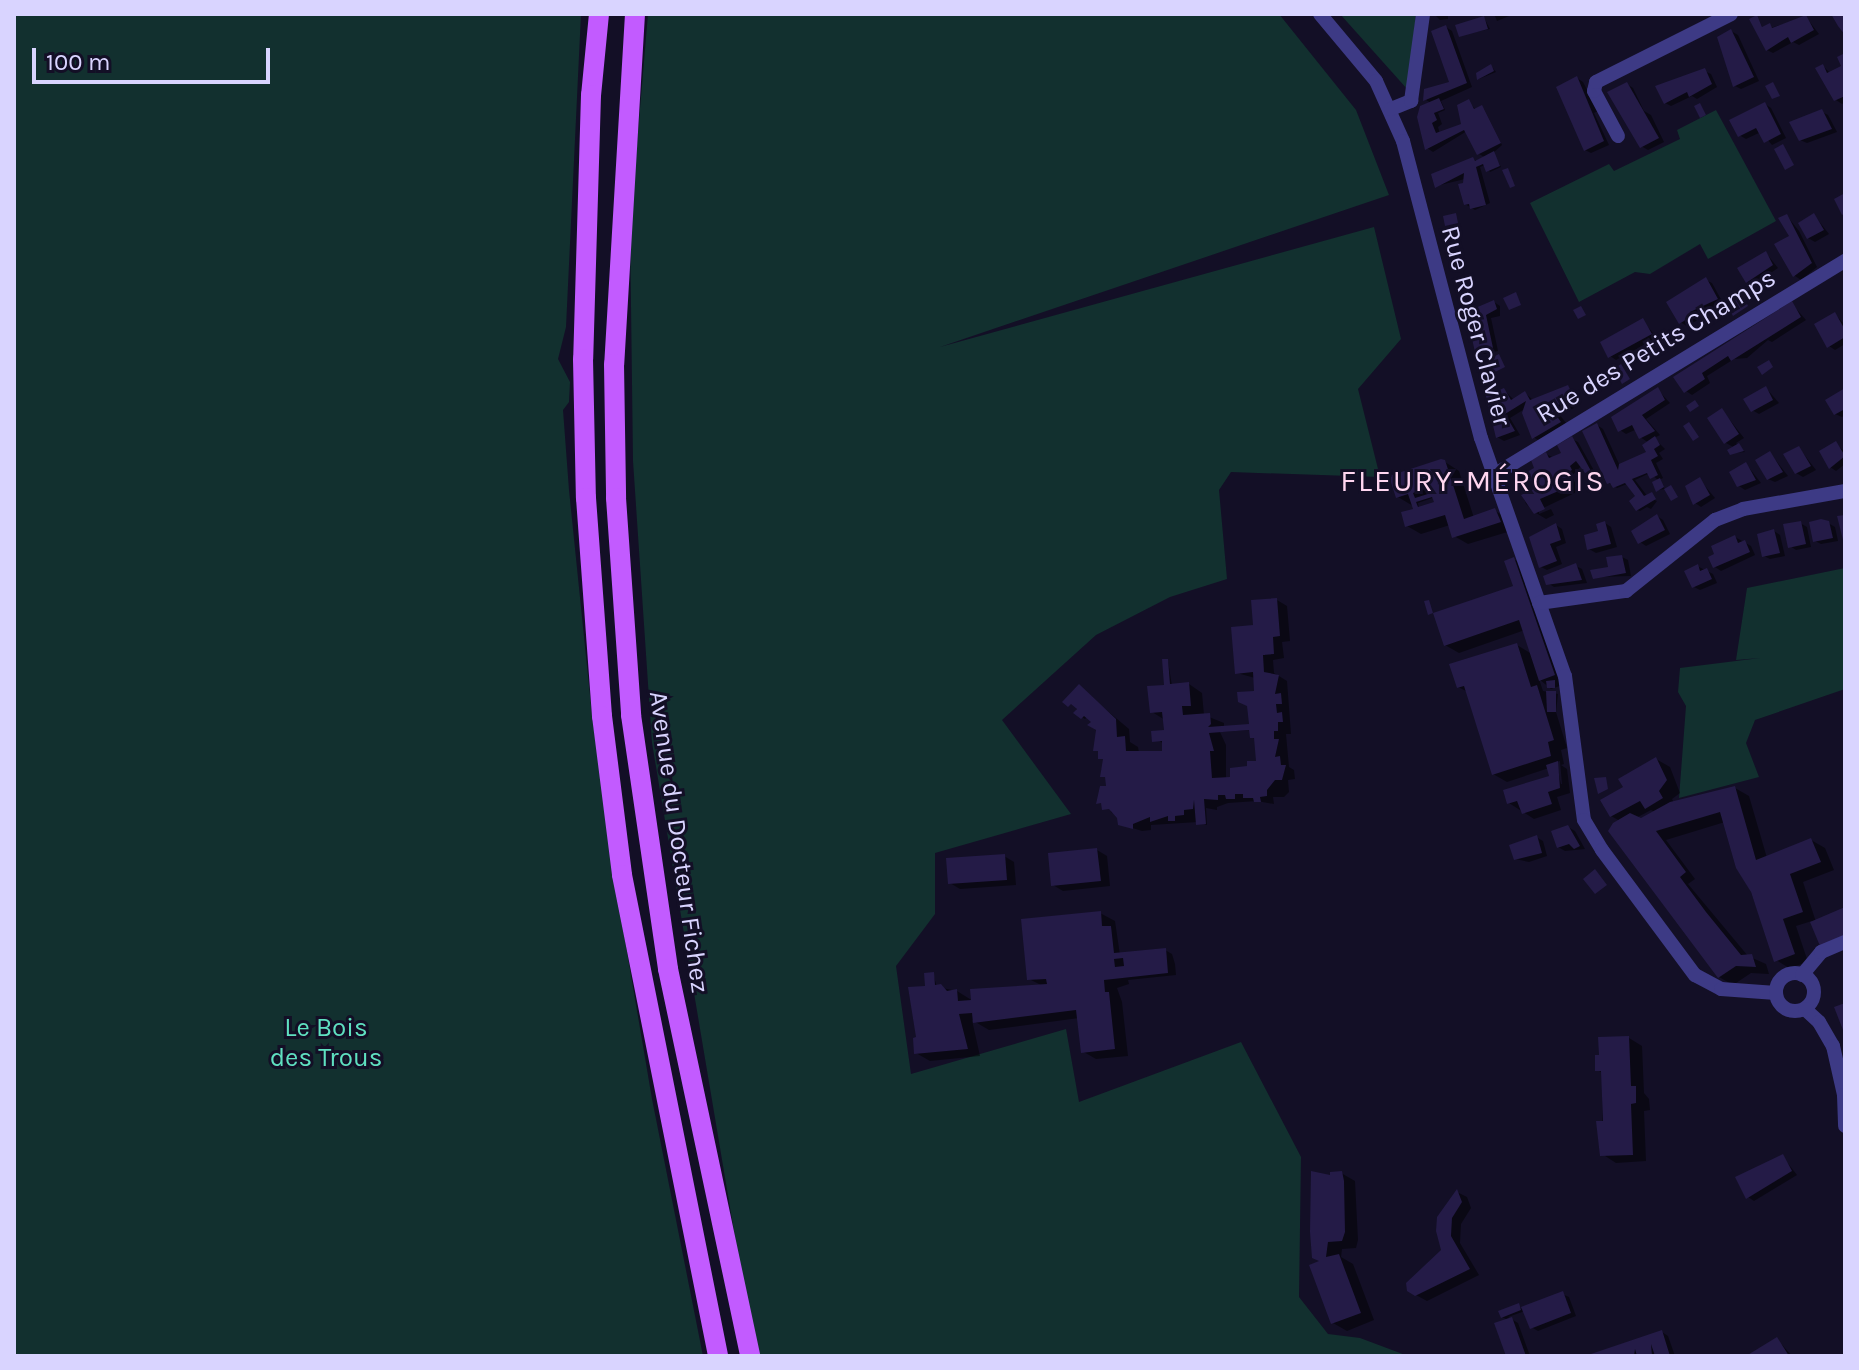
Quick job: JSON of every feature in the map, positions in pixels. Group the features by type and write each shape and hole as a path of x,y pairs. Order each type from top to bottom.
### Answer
{"main road":[{"path":"599,14 591,95 583,359 586,498 602,716 622,875 718,1356"},
{"name":"Avenue du Docteur Fichez","path":"635,14 614,328 616,498 631,715 668,969 750,1356"}],"street":[{"name":"Rue Roger Clavier","path":"1320,14 1376,81 1391,109 1481,438 1565,676 1581,802 1592,835 1702,981 1721,989 1776,993 1781,1007 1791,1011 1805,1009 1819,1022 1833,1046 1844,1095 1845,1126"},
{"path":"1391,109 1411,101 1423,14"},
{"path":"1618,136 1594,91 1596,82 1731,14"},
{"name":"Rue des Petits Champs","path":"1494,475 1845,261"},
{"path":"1539,603 1626,591 1715,520 1743,509 1845,491"},
{"path":"1802,975 1821,952 1845,942"},
{"path":"1776,993 1786,975 1802,975 1813,986 1814,993 1805,1009"}],"green space":[{"name":"Le Bois des Trous","path":"14,14 581,14 566,327 558,359 570,382 569,402 563,410 569,490 592,715 614,875 652,1099 703,1356 14,1356"},
{"path":"648,14 1279,14 1356,110 1389,195 940,347 1374,227 1401,339 1358,389 1380,477 1231,472 1219,490 1227,579 1170,597 1096,635 1002,720 1071,814 935,853 935,914 896,966 911,1074 1066,1029 1079,1102 1241,1042 1301,1157 1299,1297 1328,1334 1360,1338 1408,1356 755,1356 652,743 633,461 630,227"},
{"path":"1340,14 1416,14 1408,90"},
{"path":"1716,110 1776,221 1708,259 1700,244 1650,274 1635,272 1579,302 1530,203 1609,164 1614,171 1680,139 1677,130"},
{"path":"1845,568 1845,689 1755,720 1746,743 1759,777 1679,798 1686,706 1678,692 1680,668 1760,658 1736,660 1747,588"}],"building":[{"path":"1831,14 1845,14 1845,35 1838,26"},
{"path":"1757,15 1762,27 1770,23 1772,28 1806,15 1814,30 1791,43 1788,37 1766,51 1749,19"},
{"path":"1484,16 1488,29 1459,37 1455,25"},
{"path":"1446,25 1467,83 1423,101 1424,89 1449,82 1431,31"},
{"path":"1731,29 1754,77 1733,87 1717,37"},
{"path":"1845,53 1845,96 1834,101 1815,68 1823,64 1827,73 1841,66 1837,57"},
{"path":"1491,64 1494,71 1477,80 1476,73"},
{"path":"1705,68 1712,84 1689,97 1687,92 1664,104 1655,86"},
{"path":"1577,76 1604,141 1584,151 1556,87"},
{"path":"1627,82 1659,138 1640,148 1607,92"},
{"path":"1773,82 1780,96 1772,99 1765,86"},
{"path":"1439,98 1444,109 1434,113 1437,120 1432,123 1436,133 1461,124 1457,105 1469,99 1474,109 1482,105 1501,143 1477,155 1464,130 1425,150 1417,117 1420,106"},
{"path":"1765,102 1781,134 1764,143 1756,128 1738,137 1729,120"},
{"path":"1700,103 1706,115 1700,118 1694,106"},
{"path":"1822,109 1832,129 1799,141 1789,122"},
{"path":"1783,144 1794,165 1785,170 1774,149"},
{"path":"1494,151 1500,166 1486,172 1483,164 1476,167 1486,205 1470,209 1469,204 1464,205 1458,184 1463,183 1464,173 1435,188 1431,174 1473,157 1475,161"},
{"path":"1508,168 1515,186 1510,188 1502,170"},
{"path":"1845,193 1845,213 1842,215 1834,199"},
{"path":"1456,213 1458,223 1445,226 1443,216"},
{"path":"1814,213 1824,230 1807,239 1798,223"},
{"path":"1787,214 1812,263 1793,277 1774,244 1789,236 1778,218"},
{"path":"1766,251 1773,265 1746,283 1737,268"},
{"path":"1706,277 1718,299 1690,312 1692,316 1679,324 1666,302"},
{"path":"1516,292 1521,305 1509,310 1503,298"},
{"path":"1743,296 1748,306 1733,316 1727,305"},
{"path":"1494,300 1497,309 1486,315 1493,348 1475,352 1466,312"},
{"path":"1792,301 1801,317 1731,361 1728,356 1702,373 1705,379 1684,393 1673,377"},
{"path":"1581,306 1586,315 1578,319 1573,310"},
{"path":"1835,312 1845,330 1845,337 1827,348 1814,324"},
{"path":"1643,318 1652,334 1608,358 1600,342"},
{"path":"1499,354 1505,367 1493,373 1487,360"},
{"path":"1769,360 1773,367 1762,375 1757,367"},
{"path":"1621,364 1630,379 1622,384 1614,369"},
{"path":"1568,385 1574,398 1551,408 1561,422 1532,439 1522,413 1526,401 1505,414 1515,431 1496,438 1486,396 1504,388 1511,400 1525,391 1530,400"},
{"path":"1766,386 1773,400 1751,412 1743,399"},
{"path":"1658,387 1665,400 1642,415 1655,431 1639,439 1632,425 1618,432 1611,417"},
{"path":"1845,388 1845,409 1834,415 1825,400"},
{"path":"1695,400 1699,406 1690,412 1686,406"},
{"path":"1722,408 1739,434 1724,444 1707,418"},
{"path":"1689,422 1699,437 1693,441 1683,426"},
{"path":"1597,423 1618,470 1619,464 1646,452 1642,445 1655,436 1660,445 1654,449 1658,456 1651,460 1658,475 1650,479 1647,473 1632,479 1644,496 1652,492 1656,499 1636,511 1629,501 1635,496 1625,483 1613,488 1610,483 1607,484 1582,431"},
{"path":"1572,436 1591,471 1585,473 1576,461 1570,466 1572,470 1565,474 1570,486 1540,499 1545,509 1534,514 1521,495 1534,489 1527,472 1534,468 1531,460 1546,452 1549,458 1561,453 1557,445"},
{"path":"1836,441 1845,456 1829,469 1819,451"},
{"path":"1739,443 1744,451 1730,455 1727,450"},
{"path":"1799,446 1811,466 1795,474 1783,454"},
{"path":"1770,451 1783,472 1767,480 1755,460"},
{"path":"1445,460 1464,519 1495,508 1501,522 1452,538 1445,515 1405,527 1401,512 1413,509 1408,494 1396,498 1389,476","holes":["1430,487 1431,493 1415,498 1413,493","1432,497 1434,502 1418,507 1416,502"]},
{"path":"1746,462 1756,480 1737,487 1729,472"},
{"path":"1700,477 1710,495 1693,505 1685,486"},
{"path":"1660,478 1664,487 1656,492 1652,482"},
{"path":"1671,485 1678,497 1671,501 1664,489"},
{"path":"1657,514 1665,530 1638,544 1631,531"},
{"path":"1845,515 1845,543 1844,544 1837,516"},
{"path":"1605,521 1611,544 1587,550 1584,535 1598,531 1596,524"},
{"path":"1801,521 1806,544 1788,548 1783,524"},
{"path":"1829,521 1833,538 1813,542 1809,522"},
{"path":"1556,523 1561,540 1550,544 1557,561 1539,568 1529,537"},
{"path":"1774,529 1780,553 1762,557 1757,534"},
{"path":"1735,535 1738,543 1745,540 1750,552 1713,568 1708,557 1714,554 1711,546"},
{"path":"1622,555 1626,573 1593,579 1590,570 1608,567 1606,557"},
{"path":"1514,557 1555,675 1539,681 1519,620 1444,646 1433,613 1513,586 1504,561"},
{"path":"1576,563 1582,580 1546,585 1543,576"},
{"path":"1698,564 1700,571 1707,568 1712,579 1692,588 1684,571"},
{"path":"1277,598 1280,636 1273,637 1274,654 1263,655 1264,672 1279,675 1275,694 1281,693 1282,704 1276,704 1277,713 1282,712 1283,722 1278,722 1274,739 1279,739 1275,757 1280,756 1281,765 1286,765 1282,780 1275,780 1267,790 1267,796 1260,797 1261,802 1243,798 1243,794 1235,794 1235,799 1218,795 1218,800 1204,799 1206,824 1196,825 1194,800 1193,809 1175,816 1175,821 1168,821 1168,816 1150,822 1150,817 1133,824 1133,829 1118,825 1117,818 1109,809 1102,810 1101,803 1096,804 1100,786 1106,786 1105,777 1100,777 1103,759 1098,759 1098,751 1093,751 1096,730 1087,725 1091,722 1084,716 1081,719 1073,713 1077,709 1071,704 1068,707 1062,702 1079,684 1116,719 1117,737 1125,736 1126,751 1162,751 1162,741 1152,742 1151,731 1164,730 1162,712 1150,713 1147,686 1164,685 1162,659 1168,659 1170,684 1189,682 1191,706 1182,706 1183,715 1210,713 1211,724 1208,727 1249,724 1247,706 1238,702 1237,692 1254,691 1253,672 1235,674 1231,627 1253,625 1251,600","holes":["1249,730 1250,738 1254,738 1256,761 1247,761 1247,766 1230,768 1230,777 1212,778 1210,751 1214,751 1209,733"]},
{"path":"1429,600 1433,613 1428,615 1424,601"},
{"path":"1517,643 1531,687 1537,685 1554,740 1548,742 1551,756 1492,775 1464,686 1457,688 1449,664"},
{"path":"1555,680 1555,688 1547,688 1546,681"},
{"path":"1546,691 1556,691 1556,712 1547,712"},
{"path":"1656,757 1667,780 1659,791 1663,798 1645,809 1640,801 1610,817 1600,800 1623,787 1618,779"},
{"path":"1558,761 1560,788 1548,792 1552,804 1522,814 1517,801 1507,804 1503,790 1549,776 1546,765"},
{"path":"1606,777 1608,789 1598,794 1594,778"},
{"path":"1735,786 1756,860 1811,838 1821,862 1790,874 1803,912 1783,919 1795,954 1774,962 1751,892 1736,868 1720,812 1656,831 1686,872 1680,877 1706,912 1741,955 1752,954 1756,967 1736,966 1718,978 1608,831 1613,823 1630,813 1641,818 1670,802"},
{"path":"1568,825 1580,846 1574,849 1569,844 1557,848 1551,831"},
{"path":"1537,835 1542,853 1514,860 1509,845"},
{"path":"1097,848 1101,881 1051,886 1048,853"},
{"path":"1005,854 1007,880 948,884 946,858"},
{"path":"1595,869 1607,885 1595,894 1583,879"},
{"path":"1845,907 1845,935 1820,946 1810,922"},
{"path":"1101,911 1102,926 1111,926 1114,953 1166,948 1168,973 1104,980 1105,992 1109,992 1115,1049 1081,1053 1076,1010 973,1023 972,1013 959,1014 968,1049 914,1054 913,1038 916,1037 908,987 925,986 924,973 934,972 935,985 941,984 947,991 957,989 958,1001 971,1000 970,989 1047,984 1046,979 1027,980 1021,919","holes":["1123,958 1124,966 1115,967 1114,959"]},
{"path":"1845,1003 1845,1035 1834,1007"},
{"path":"1629,1036 1631,1086 1636,1086 1636,1103 1631,1104 1633,1155 1600,1156 1596,1121 1603,1121 1601,1071 1595,1071 1595,1055 1599,1055 1598,1037"},
{"path":"1783,1154 1792,1171 1746,1199 1735,1177"},
{"path":"1311,1171 1330,1175 1330,1172 1342,1171 1344,1181 1345,1232 1342,1241 1328,1242 1326,1257 1339,1254 1361,1313 1331,1324 1309,1265 1319,1261 1312,1258"},
{"path":"1457,1189 1462,1202 1452,1218 1451,1236 1470,1269 1415,1296 1407,1291 1406,1283 1441,1250 1436,1231 1437,1217"},
{"path":"1563,1291 1571,1313 1530,1329 1521,1307"},
{"path":"1519,1303 1521,1310 1501,1318 1498,1311"},
{"path":"1512,1317 1526,1356 1506,1356 1494,1323"},
{"path":"1662,1330 1670,1356 1655,1356 1651,1344 1652,1356 1637,1356 1635,1349 1634,1356 1585,1356"},
{"path":"1777,1337 1789,1356 1746,1356"}],"district":[{"name":"FLEURY-MÉROGIS","path":"1473,481"}]}
